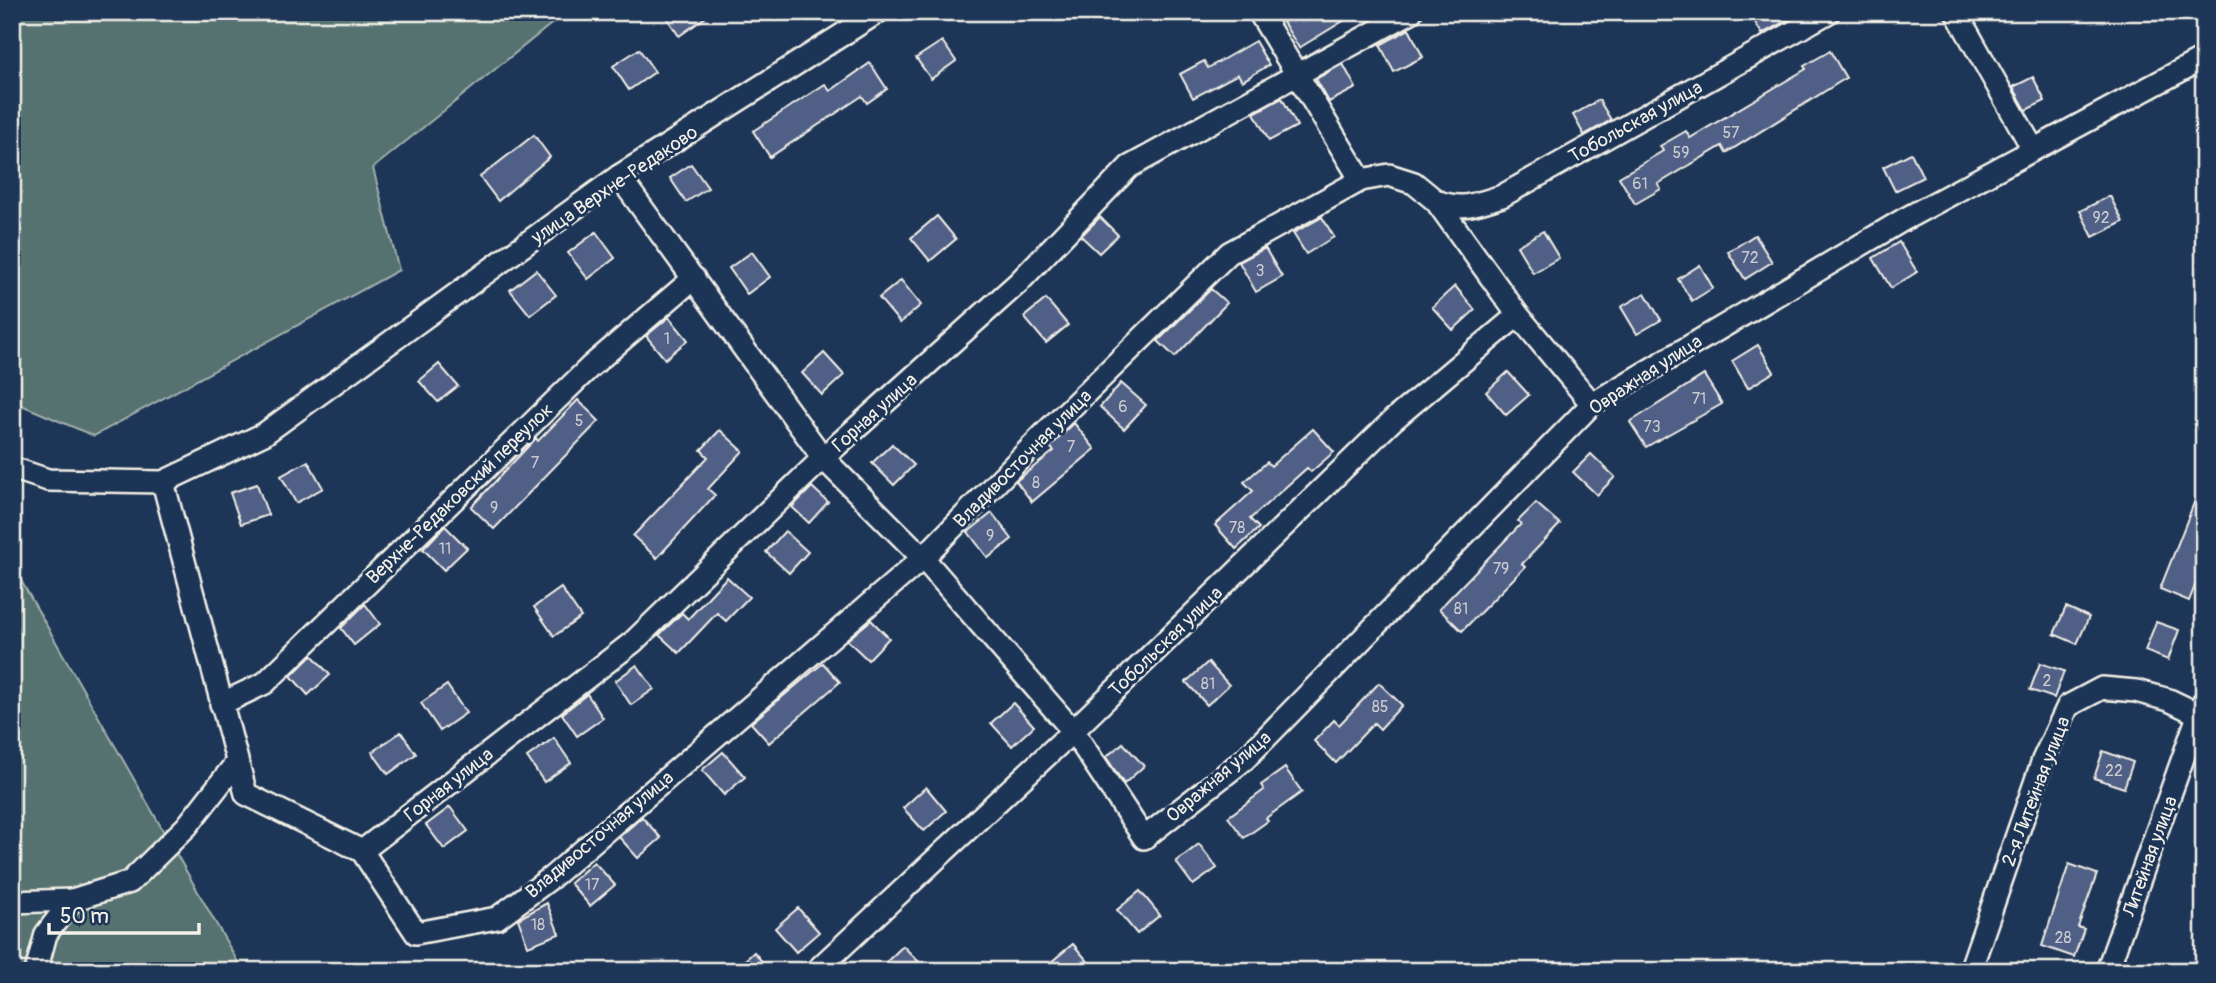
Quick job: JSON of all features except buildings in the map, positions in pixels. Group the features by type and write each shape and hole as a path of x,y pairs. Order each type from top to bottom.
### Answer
{"street":[{"name":"улица Верхне-Редаково","path":"163,482 264,434 358,369 619,176 878,12"},
{"path":"1259,12 1361,180"},
{"name":"Горная улица","path":"362,850 633,642 823,458 1019,282 1129,167 1411,12"},
{"name":"Тобольская улица","path":"1436,201 1454,209 1502,196 1829,12"},
{"path":"1956,12 2033,149"},
{"name":"Овражная улица","path":"1073,730 1144,838 1245,759 1592,404 1845,253 2204,58"},
{"name":"Владивосточная улица","path":"362,850 416,933 497,918 552,877 923,558 1046,432 1229,253 1361,180 1389,175 1414,183 1436,201 1517,315 1592,404"},
{"path":"619,176 823,458 923,558 1073,730"},
{"name":"Верхне-Редаковский переулок","path":"221,704 265,683 590,367 694,278"},
{"name":"Тобольская улица","path":"816,971 1073,730 1393,419 1517,315"},
{"path":"12,468 48,480 163,482 246,794 362,850"},
{"name":"2-я Литейная улица","path":"1970,971 2043,760 2068,706 2081,696 2102,688 2136,691 2202,709"},
{"name":"Литейная улица","path":"2107,971 2202,709"},
{"path":"12,902 72,900 131,882 187,826 237,762"},
{"path":"36,971 46,934 72,900"}],"green space":[{"path":"12,12 566,12 373,168 399,270 94,436 12,401"},
{"path":"12,570 15,570 243,971 12,971"}]}
